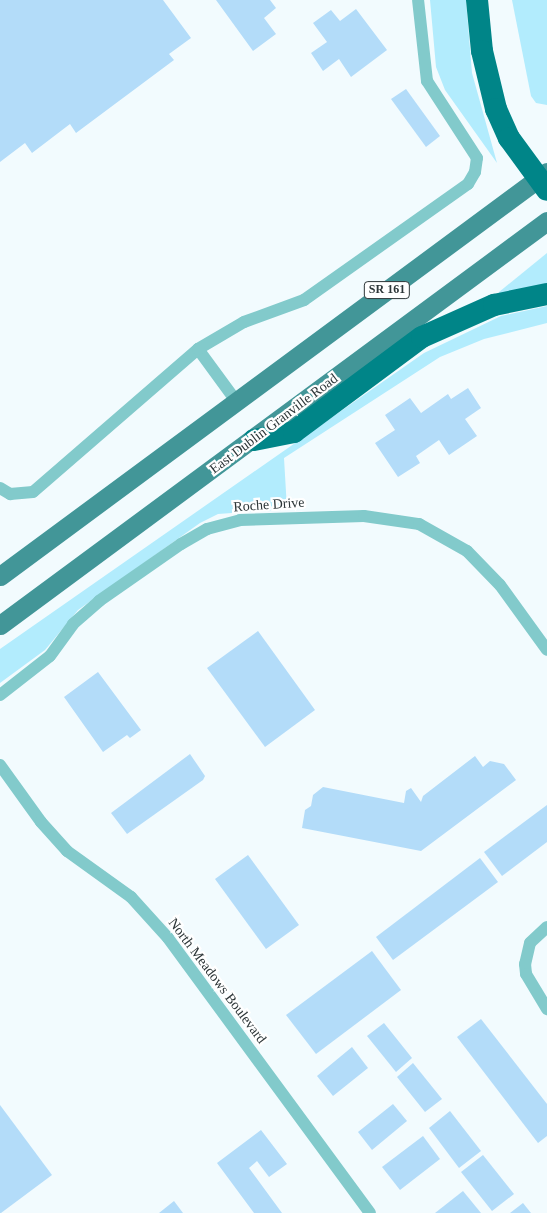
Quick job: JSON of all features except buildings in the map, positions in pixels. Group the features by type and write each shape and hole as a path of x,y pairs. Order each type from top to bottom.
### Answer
{"highway":[{"path":"477,0 482,51 496,109 509,138 544,180"},
{"path":"254,440 294,432 422,337 494,305 547,294"}],"main road":[{"name":"SR 161","path":"0,576 236,401 544,180"},
{"name":"East Dublin Granville Road","path":"0,626 254,440 547,221"}],"street":[{"path":"5,491 33,492 198,348 244,322 304,300 468,184 475,172 477,158 466,139 435,98 427,81 418,0"},
{"path":"198,348 236,401"},
{"name":"Roche Drive","path":"0,695 50,656 73,624 100,601 181,544 207,529 240,520 364,516 419,524 467,551 500,585 547,650"},
{"name":"North Meadows Boulevard","path":"0,765 41,822 67,851 131,898 168,938 370,1213"},
{"path":"547,927 530,943 525,964 526,974 534,991 547,1009"}],"shaded area":[{"path":"430,0 466,0 472,73 497,163 445,90 436,67"},
{"path":"512,0 547,0 547,105 536,103 531,96"},
{"path":"547,253 547,285 499,295 499,292"},
{"path":"547,306 547,323 484,339 440,357 284,458 287,509 218,514 200,523 78,610 45,650 0,683 0,649 424,353 501,316"}]}
